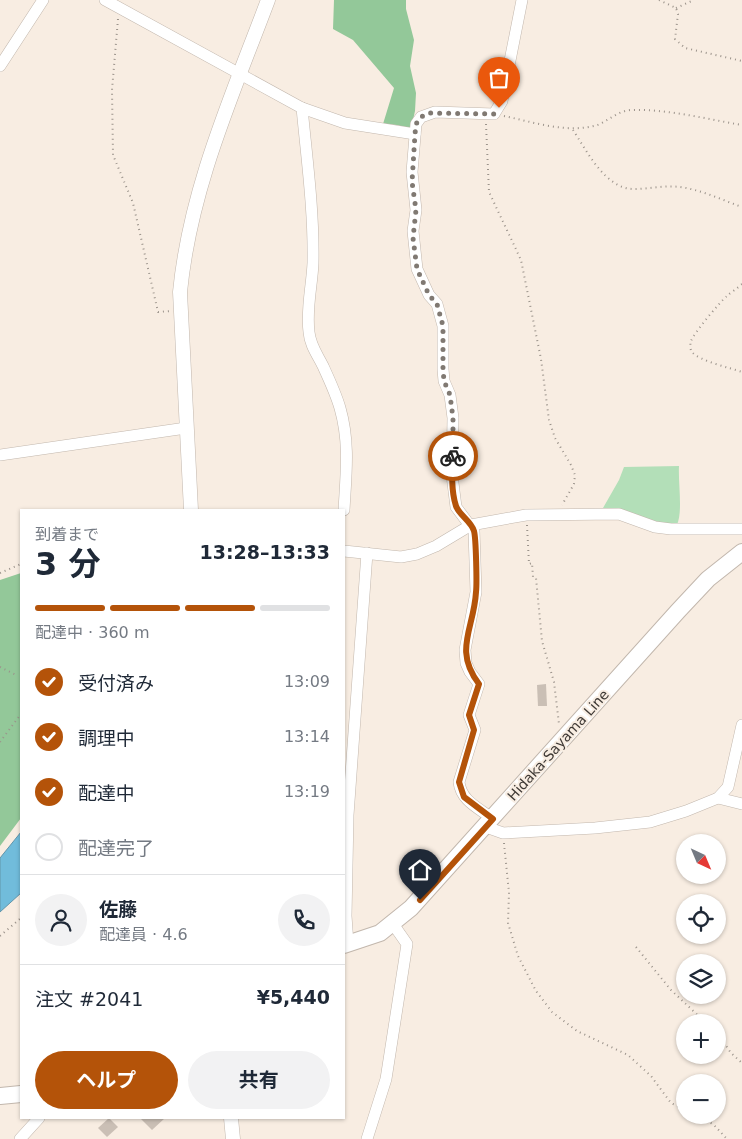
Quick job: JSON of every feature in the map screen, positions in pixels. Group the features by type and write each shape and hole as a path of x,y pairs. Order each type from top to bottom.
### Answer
{"main road":[{"name":"Hidaka-Sayama Line","path":"346,945 380,933 393,924 428,891 708,579 742,552"},
{"path":"0,1096 20,1094"}],"street":[{"path":"0,66 43,0"},
{"path":"191,509 180,292 183,261 194,204 202,175 268,0"},
{"path":"522,0 502,100 490,114 429,113 421,117 416,124 415,134 412,182 416,210 413,231 417,269 429,295 437,304 441,313 444,381 450,395 453,418 452,475 456,507 474,531 476,592 465,650 466,663 479,684 469,715 474,730 459,782 464,797 489,823 503,833 595,828 650,822 686,811 718,798 728,787 742,725"},
{"path":"107,1 240,76 302,108 345,124 415,134"},
{"path":"302,108 312,212 313,264 308,330 310,344 323,366 340,408 346,435 348,451 344,509"},
{"path":"0,454 186,428"},
{"path":"345,551 401,557 417,554 436,546 471,525 526,515 619,514 654,528 742,529"},
{"path":"346,945 348,815 366,553"},
{"path":"718,798 742,804"},
{"path":"367,1139 386,1079 407,944 393,924"},
{"path":"20,1139 38,1119"},
{"path":"231,1119 233,1139"}],"path":[{"path":"660,0 676,8 678,14 675,39 677,43 685,48 742,61"},
{"path":"676,8 694,0"},
{"path":"119,8 112,90 113,155 133,203 158,312 181,311"},
{"path":"558,514 574,484 575,474 555,438 549,420 541,359 521,260 489,192 486,145 490,114 573,130 597,126 610,116 630,110 683,115 742,125"},
{"path":"573,130 598,167 622,187 632,189 679,186 742,207"},
{"path":"742,284 719,304 694,337 690,348 692,353 699,357 742,372"},
{"path":"526,515 529,564 532,563 533,577 536,578 542,641 554,682 559,725 567,735"},
{"path":"0,573 20,564"},
{"path":"0,667 16,675"},
{"path":"0,742 20,715"},
{"path":"503,833 509,893 508,923 518,956 536,991 552,1012 577,1032 628,1055 651,1076 671,1103 676,1106"},
{"path":"0,936 20,919"},
{"path":"636,947 671,990 696,1014"},
{"path":"726,1046 742,1063"},
{"path":"712,1124 727,1139"}],"green space":[{"path":"334,0 406,0 406,9 414,40 410,66 416,93 411,129 383,124 394,88 353,40 333,29"},
{"path":"679,466 680,505 677,525 654,522 620,509 603,508 624,467"},
{"path":"20,573 20,819 0,846 0,580"}],"water":[{"path":"20,833 20,894 0,912 0,858"}],"building":[{"path":"546,684 547,706 538,706 537,685"},
{"path":"108,1119 118,1127 107,1137 98,1128"},
{"path":"141,1119 164,1119 152,1130"}],"way so far":[{"path":"453,456 453,418 450,395 444,381 441,313 437,304 429,295 417,269 413,238 416,210 412,172 416,124 421,117 429,113 494,114 499,108"}],"route":[{"path":"420,900 493,819 464,797 460,790 459,782 474,730 469,715 479,684 466,663 465,650 476,592 474,531 456,507 452,475 453,456"}]}
